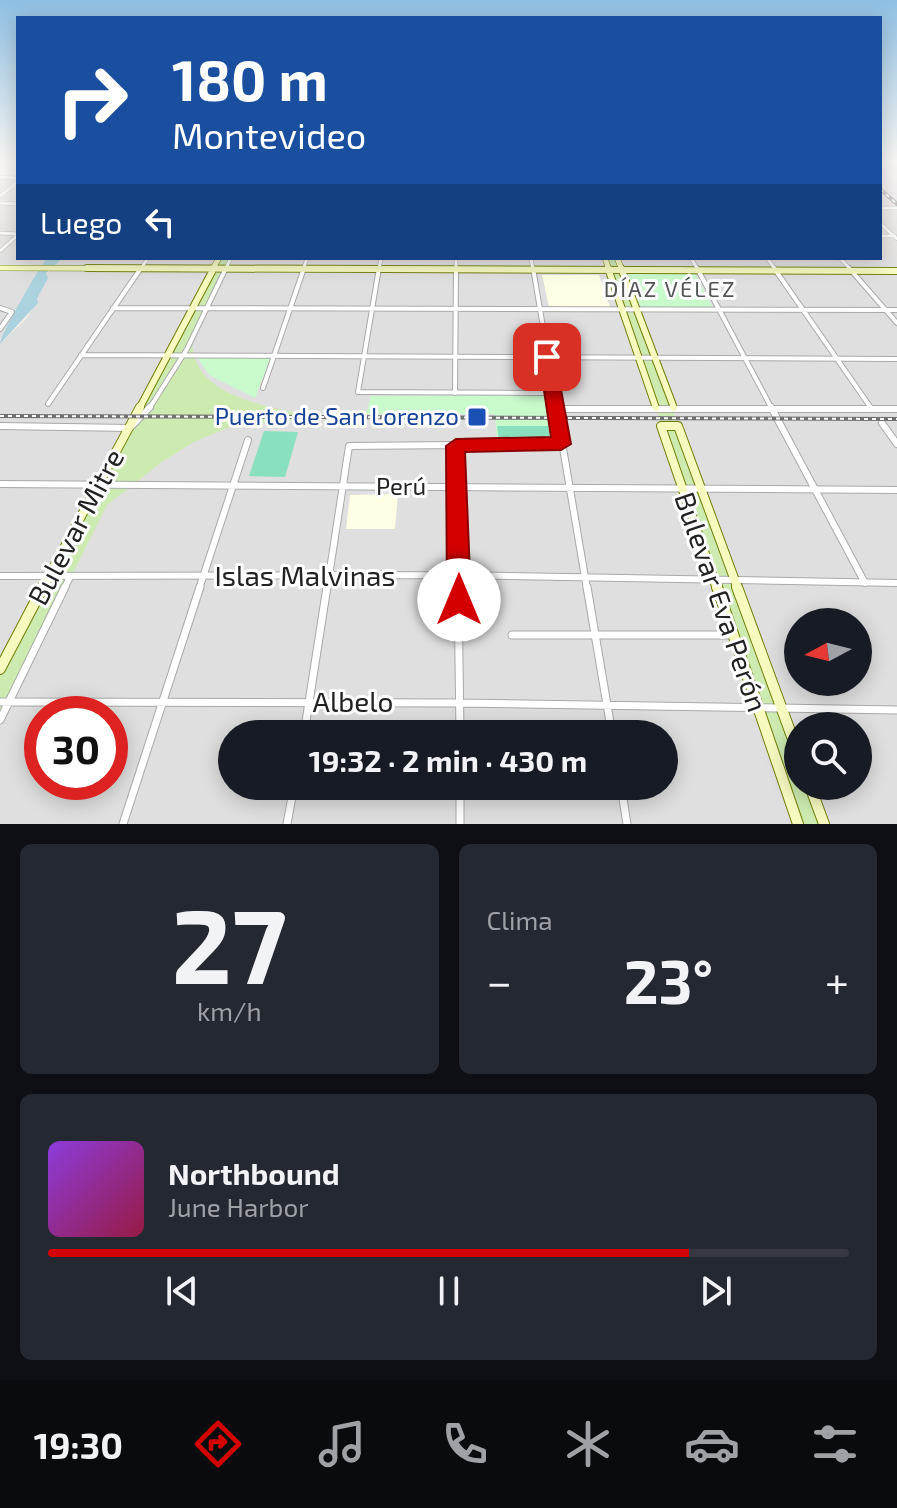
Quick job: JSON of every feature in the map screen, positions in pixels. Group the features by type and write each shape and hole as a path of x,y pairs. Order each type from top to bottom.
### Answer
{"street":[{"path":"0,251 16,237"},
{"path":"48,404 147,260"},
{"name":"Bulevar Mitre","path":"0,669 218,260"},
{"name":"Bulevar Mitre","path":"130,428 146,416 182,356 230,260"},
{"path":"263,388 306,260"},
{"path":"381,260 358,392 552,393"},
{"path":"455,393 456,260"},
{"path":"531,260 610,720"},
{"path":"606,260 656,408"},
{"path":"618,260 674,408"},
{"path":"692,260 865,583"},
{"path":"768,260 872,409"},
{"path":"842,260 897,323"},
{"path":"0,268 897,271"},
{"path":"0,308 9,308 12,312 0,329"},
{"path":"113,308 897,310"},
{"path":"81,355 897,359"},
{"path":"555,409 897,409"},
{"path":"882,423 897,444"},
{"path":"0,426 130,428"},
{"name":"Bulevar Eva Perón","path":"784,714 678,426 661,426 798,824"},
{"path":"123,824 248,440"},
{"path":"307,720 349,446 561,444"},
{"path":"456,446 460,720"},
{"name":"Perú","path":"0,484 897,490"},
{"name":"Islas Malvinas","path":"0,576 459,575 897,583"},
{"name":"Bulevar Mitre","path":"0,720 4,702 70,577"},
{"path":"512,635 733,635"},
{"name":"Albelo","path":"4,702 460,703 897,710"},
{"path":"287,824 291,800"},
{"path":"460,800 460,824"},
{"path":"623,800 627,824"},
{"path":"815,800 824,824"}],"shaded area":[{"path":"0,201 16,201 16,260 55,260 0,340"},
{"path":"882,201 897,201 897,824 0,824 0,344 28,317 48,278 46,274 61,260 882,260"},
{"path":"882,201 897,201 897,206 882,206"},
{"path":"542,275 599,275 610,307 549,307"},
{"path":"398,494 395,529 346,529 350,495"}],"green space":[{"path":"218,260 230,260 193,336 194,357 204,374 220,388 240,398 286,411 327,417 232,426 194,442 162,462 107,505 0,720 0,669"},
{"path":"606,260 618,260 784,715 784,783"},
{"path":"628,274 695,274 713,308 641,308"},
{"path":"198,358 270,358 255,398 209,375"},
{"path":"548,395 557,441 497,441 495,414 366,414 371,396"},
{"path":"497,426 548,426 550,439 499,440"},
{"path":"264,431 298,432 285,477 249,476"},
{"path":"790,800 815,800 824,824 798,824"}],"water":[{"path":"46,260 61,260 46,273 48,278 37,299 38,303 0,344 13,315"}],"railway":[{"path":"0,416 897,419"}],"place":[{"name":"Puerto de San Lorenzo","path":"477,417"}],"district":[{"name":"DÍAZ VÉLEZ","path":"670,289"}],"route":[{"path":"459,600 456,446 561,444 547,357"}]}
